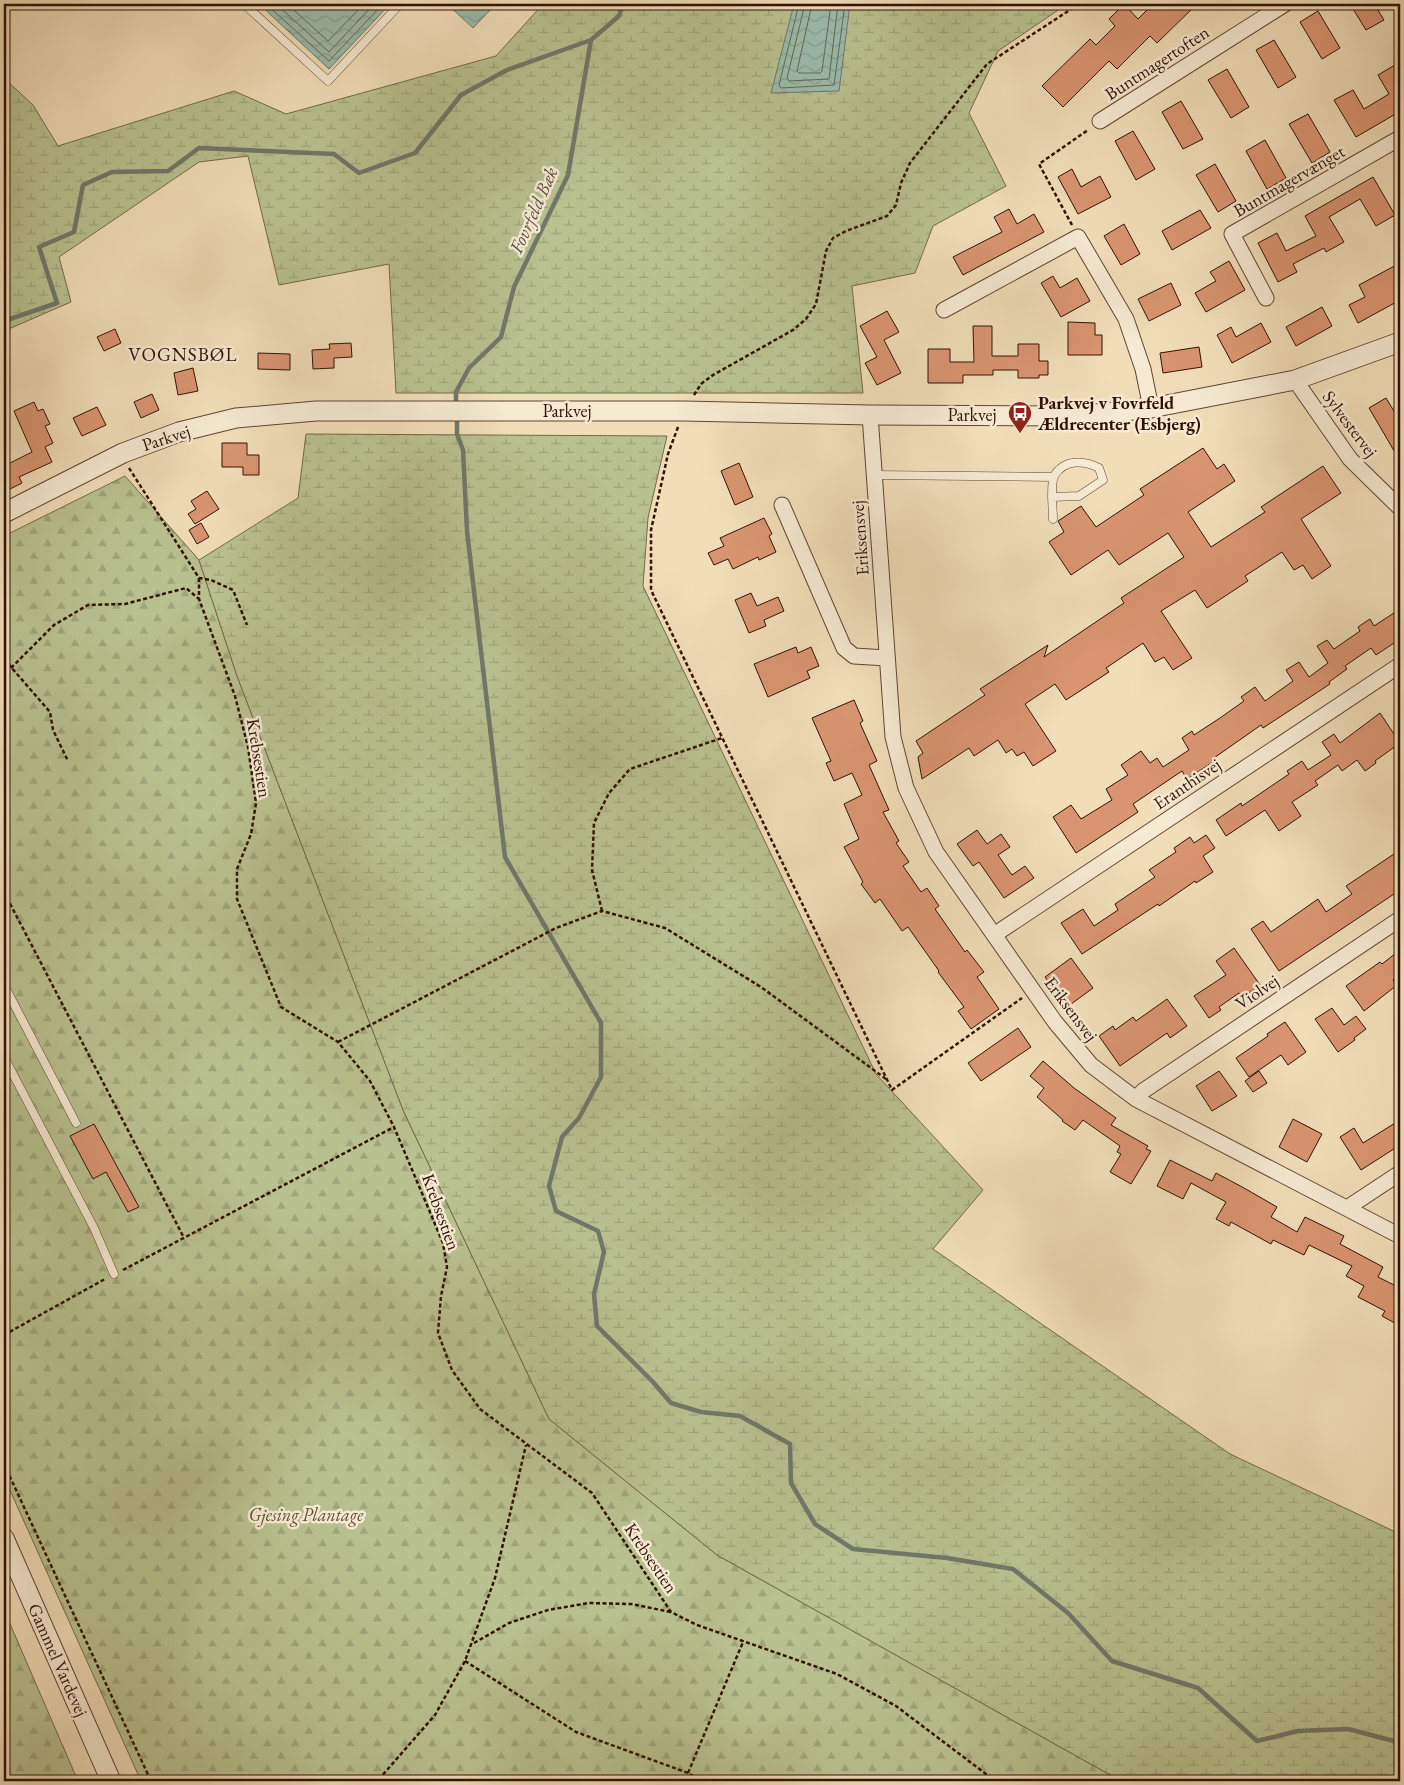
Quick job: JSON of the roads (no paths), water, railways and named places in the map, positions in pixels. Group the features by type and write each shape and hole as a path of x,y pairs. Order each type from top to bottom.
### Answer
{"street":[{"name":"Buntmagertoften","path":"1100,121 1284,4"},
{"name":"Buntmagervænget","path":"1266,298 1232,234 1400,138"},
{"path":"944,310 1078,237 1126,319 1143,369 1151,408"},
{"name":"Parkvej","path":"4,513 120,454 180,432 236,418 316,411 684,411 870,415 1064,416 1151,408 1295,380 1400,342"},
{"name":"Sylvestervej","path":"1295,380 1350,459 1400,508"},
{"name":"Eriksensvej","path":"870,415 893,737 906,788 936,852 1055,1022 1091,1066 1136,1099 1400,1236"},
{"path":"782,505 844,648 854,656 887,658"},
{"name":"Eranthisvej","path":"994,935 1400,666"},
{"name":"Violvej","path":"1136,1099 1151,1085 1400,919"},
{"path":"1347,1208 1400,1173"},
{"name":"Gammel Vardevej","path":"4,1538 111,1781"}],"lane":[{"path":"244,4 328,81 400,4"},
{"path":"1052,497 1079,496 1103,480 1099,468 1090,463 1079,461 1060,469 1054,477 1052,497 1053,519"},
{"path":"874,475 1054,477"},
{"path":"4,985 76,1123"},
{"path":"4,1057 89,1220 114,1274"}],"water":[{"path":"259,4 390,4 329,69"},
{"path":"447,4 496,4 473,28"},
{"path":"794,4 850,4 839,91 771,93"}],"waterway":[{"name":"Fovrfeld Bæk","path":"456,406 456,392 469,368 501,337 514,287 568,175 591,40 619,16 623,4"},
{"path":"4,321 57,303 39,247 74,232 83,185 112,172 168,171 199,148 334,154 359,173 415,153 461,95 507,70 591,40"},
{"path":"457,417 457,434 463,450 467,531 505,857 601,1023 601,1077 579,1118 562,1137 549,1186 556,1211 598,1231 604,1252 594,1294 597,1326 653,1382 671,1403 701,1412 740,1416 790,1444 791,1483 815,1524 853,1549 947,1558 1013,1569 1068,1613 1112,1661 1198,1688 1257,1741 1298,1731 1348,1729 1394,1741 1400,1747"}],"place":[{"name":"Parkvej v Fovrfeld Ældrecenter (Esbjerg)","path":"1020,434"}],"district":[{"name":"VOGNSBØL","path":"183,354"}],"park label":[{"name":"Gjesing Plantage","path":"306,1515"}]}
